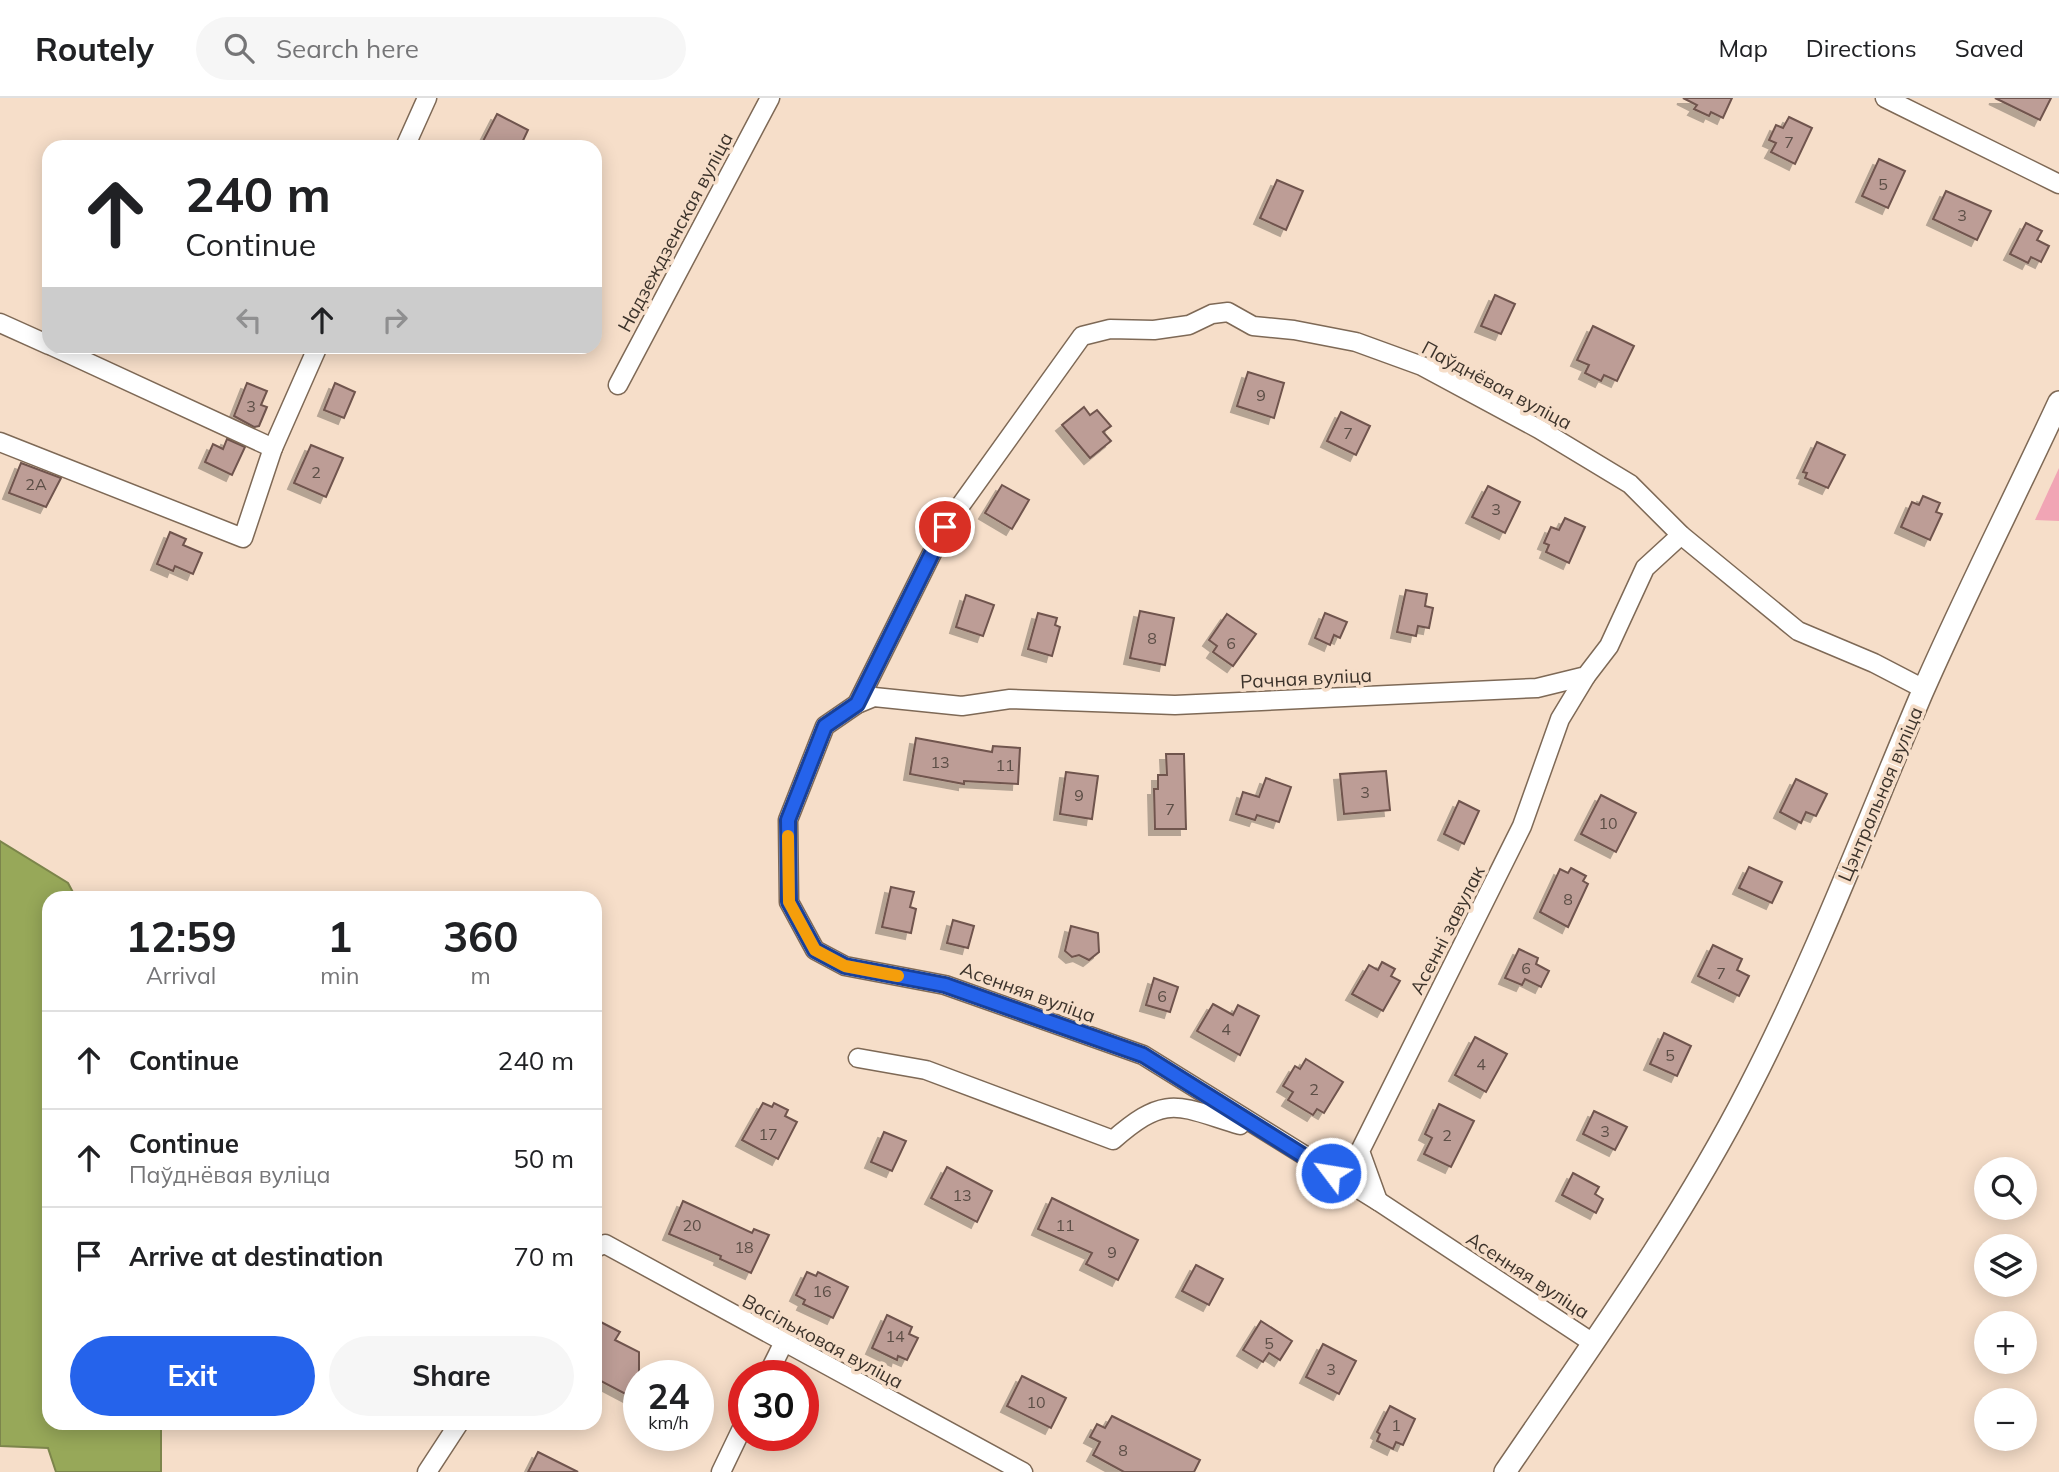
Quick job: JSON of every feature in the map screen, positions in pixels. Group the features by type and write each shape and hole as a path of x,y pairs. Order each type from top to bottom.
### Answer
{"street":[{"path":"408,140 427,98"},
{"name":"Надзеждзенская вуліца","path":"618,385 770,98"},
{"path":"1885,98 2059,184"},
{"name":"Паўднёвая вуліца","path":"857,704 945,527 1082,336 1110,329 1154,330 1189,325 1212,314 1228,312 1253,326 1294,330 1356,342 1422,366 1539,429 1630,484 1681,535 1798,631 1874,663 1924,690"},
{"path":"0,323 42,342"},
{"path":"68,354 274,448"},
{"path":"0,442 243,538 274,448 315,354"},
{"name":"Цэнтральная вуліца","path":"1505,1472 1696,1184 1749,1088 1809,962 1924,690 2059,402"},
{"path":"1586,676 1609,646 1645,568 1681,535"},
{"name":"Рачная вуліца","path":"857,704 874,697 962,706 1010,699 1175,705 1537,688 1586,676"},
{"name":"Асенні завулак","path":"1378,1201 1360,1151 1522,826 1560,719 1586,676"},
{"name":"Асенняя вуліца","path":"857,704 825,726 788,820 789,902 815,950 845,966 945,985 1143,1055 1261,1131 1378,1201 1593,1343"},
{"name":"Асенняя вуліца","path":"858,1058 926,1070 1113,1140 1141,1116 1175,1106 1261,1131"},
{"name":"Васільковая вуліца","path":"602,1247 1023,1472"},
{"path":"775,1360 783,1344"},
{"path":"427,1472 454,1430"},
{"path":"720,1472 730,1451"}],"shaded area":[{"path":"2059,468 2059,521 2035,520"},
{"path":"0,841 68,883 72,891 42,891 42,1430 161,1430 161,1472 56,1472 48,1448 0,1446"}],"building":[{"path":"1683,98 1732,98 1723,118 1711,112 1709,116 1694,109 1697,105"},
{"path":"1995,98 2051,98 2040,120"},
{"path":"497,114 528,130 523,140 484,140"},
{"path":"1789,117 1812,128 1795,164 1771,152 1776,143 1769,140 1776,125 1783,128"},
{"path":"1879,159 1905,171 1888,208 1862,196"},
{"path":"1277,180 1303,191 1286,230 1260,218"},
{"path":"1946,191 1991,211 1977,240 1933,219"},
{"path":"2026,223 2042,231 2037,240 2049,246 2041,262 2031,257 2028,263 2010,254"},
{"path":"1495,295 1515,304 1501,334 1481,326"},
{"path":"1593,326 1634,346 1617,381 1604,375 1601,381 1585,373 1589,365 1577,360"},
{"path":"1248,372 1284,383 1274,418 1237,406"},
{"path":"247,383 267,391 261,405 267,407 259,426 254,427 234,416"},
{"path":"335,383 355,392 344,418 324,410"},
{"path":"1084,407 1090,415 1097,410 1111,426 1103,432 1111,441 1090,458 1062,425"},
{"path":"1341,412 1370,426 1356,455 1327,441"},
{"path":"227,439 245,447 232,475 205,462 213,444 223,449"},
{"path":"1817,442 1845,455 1828,488 1805,478 1807,473 1803,472"},
{"path":"311,445 343,458 326,497 294,483"},
{"path":"21,463 61,478 46,507 9,493"},
{"path":"1002,485 1029,500 1012,529 985,513"},
{"path":"1488,486 1520,502 1505,533 1472,517"},
{"path":"1923,496 1940,503 1936,512 1942,514 1930,540 1901,527 1912,502 1919,505"},
{"path":"1565,518 1585,527 1569,563 1546,552 1549,545 1544,543 1551,527 1559,530"},
{"path":"170,532 186,539 183,545 202,553 193,574 175,566 173,571 157,564"},
{"path":"1406,590 1427,594 1425,606 1433,608 1429,628 1418,626 1416,636 1397,632"},
{"path":"966,595 994,605 983,636 956,627"},
{"path":"1140,611 1174,618 1165,665 1130,658"},
{"path":"1038,613 1057,618 1055,625 1060,627 1052,656 1028,649"},
{"path":"1325,613 1347,622 1340,638 1334,635 1330,645 1315,638"},
{"path":"1227,614 1256,634 1233,666 1213,652 1217,646 1209,640"},
{"path":"916,738 992,752 993,746 1020,748 1018,784 964,781 964,784 910,774"},
{"path":"1166,754 1184,754 1186,829 1155,829 1154,789 1158,789 1158,775 1167,775"},
{"path":"1386,771 1390,810 1344,814 1340,774"},
{"path":"1066,772 1098,776 1092,819 1060,814"},
{"path":"1266,778 1291,787 1279,822 1257,815 1255,820 1236,814 1243,792 1259,797"},
{"path":"1796,779 1827,794 1816,816 1806,812 1801,823 1780,812"},
{"path":"1601,795 1636,813 1616,852 1581,834"},
{"path":"1459,801 1479,811 1464,844 1444,834"},
{"path":"1749,867 1782,882 1772,903 1739,888"},
{"path":"1571,868 1586,876 1583,881 1588,884 1568,927 1540,912 1560,869 1568,873"},
{"path":"891,887 914,892 910,907 916,909 911,933 882,927"},
{"path":"953,920 974,926 968,948 947,943"},
{"path":"1071,926 1098,933 1099,952 1089,960 1079,955 1072,957 1065,951"},
{"path":"1713,945 1742,959 1737,970 1749,976 1739,996 1698,976"},
{"path":"1519,949 1538,958 1536,964 1549,971 1541,987 1525,979 1522,985 1505,978"},
{"path":"1382,962 1395,969 1391,976 1400,981 1383,1011 1352,994 1369,965 1378,970"},
{"path":"1154,978 1178,987 1170,1012 1146,1005"},
{"path":"1213,1004 1233,1015 1238,1005 1259,1016 1240,1055 1197,1031"},
{"path":"1664,1033 1691,1046 1677,1076 1650,1064"},
{"path":"1475,1037 1507,1054 1486,1092 1455,1075"},
{"path":"1306,1059 1343,1082 1324,1113 1317,1109 1313,1115 1288,1100 1293,1092 1283,1086 1295,1066 1300,1069"},
{"path":"763,1103 772,1107 774,1103 788,1110 785,1116 797,1122 778,1159 742,1140"},
{"path":"1439,1104 1474,1121 1451,1167 1424,1154 1432,1138 1425,1134"},
{"path":"1594,1111 1627,1127 1615,1150 1583,1134"},
{"path":"884,1132 906,1141 892,1171 871,1162"},
{"path":"947,1167 992,1191 977,1222 931,1198"},
{"path":"1573,1173 1599,1187 1595,1194 1603,1199 1596,1213 1562,1195"},
{"path":"1052,1198 1138,1240 1118,1280 1086,1264 1092,1253 1038,1229"},
{"path":"683,1201 752,1233 754,1229 769,1235 751,1273 720,1259 721,1256 669,1234"},
{"path":"1196,1265 1223,1279 1209,1305 1182,1291"},
{"path":"807,1272 816,1276 818,1272 848,1287 833,1318 803,1304 805,1300 796,1295"},
{"path":"887,1315 912,1327 909,1334 918,1338 907,1360 898,1356 897,1360 872,1348"},
{"path":"1261,1321 1292,1341 1280,1360 1269,1353 1263,1362 1243,1350"},
{"path":"602,1323 620,1332 615,1340 639,1352 639,1360 623,1360 623,1393 602,1382"},
{"path":"1323,1344 1356,1361 1339,1394 1306,1377"},
{"path":"1022,1376 1066,1398 1051,1428 1007,1406"},
{"path":"1390,1406 1415,1419 1403,1445 1396,1442 1393,1449 1377,1441 1380,1434 1377,1432"},
{"path":"1112,1416 1200,1460 1194,1472 1124,1472 1093,1455 1100,1442 1090,1437 1097,1424 1105,1428"},
{"path":"538,1452 578,1472 528,1472"}],"slow traffic":[{"path":"788,836 789,902 815,950 845,966 898,976"}],"route":[{"path":"945,527 857,704 825,726 788,820 789,902 815,950 845,966 945,985 1143,1055 1331,1173"}]}
